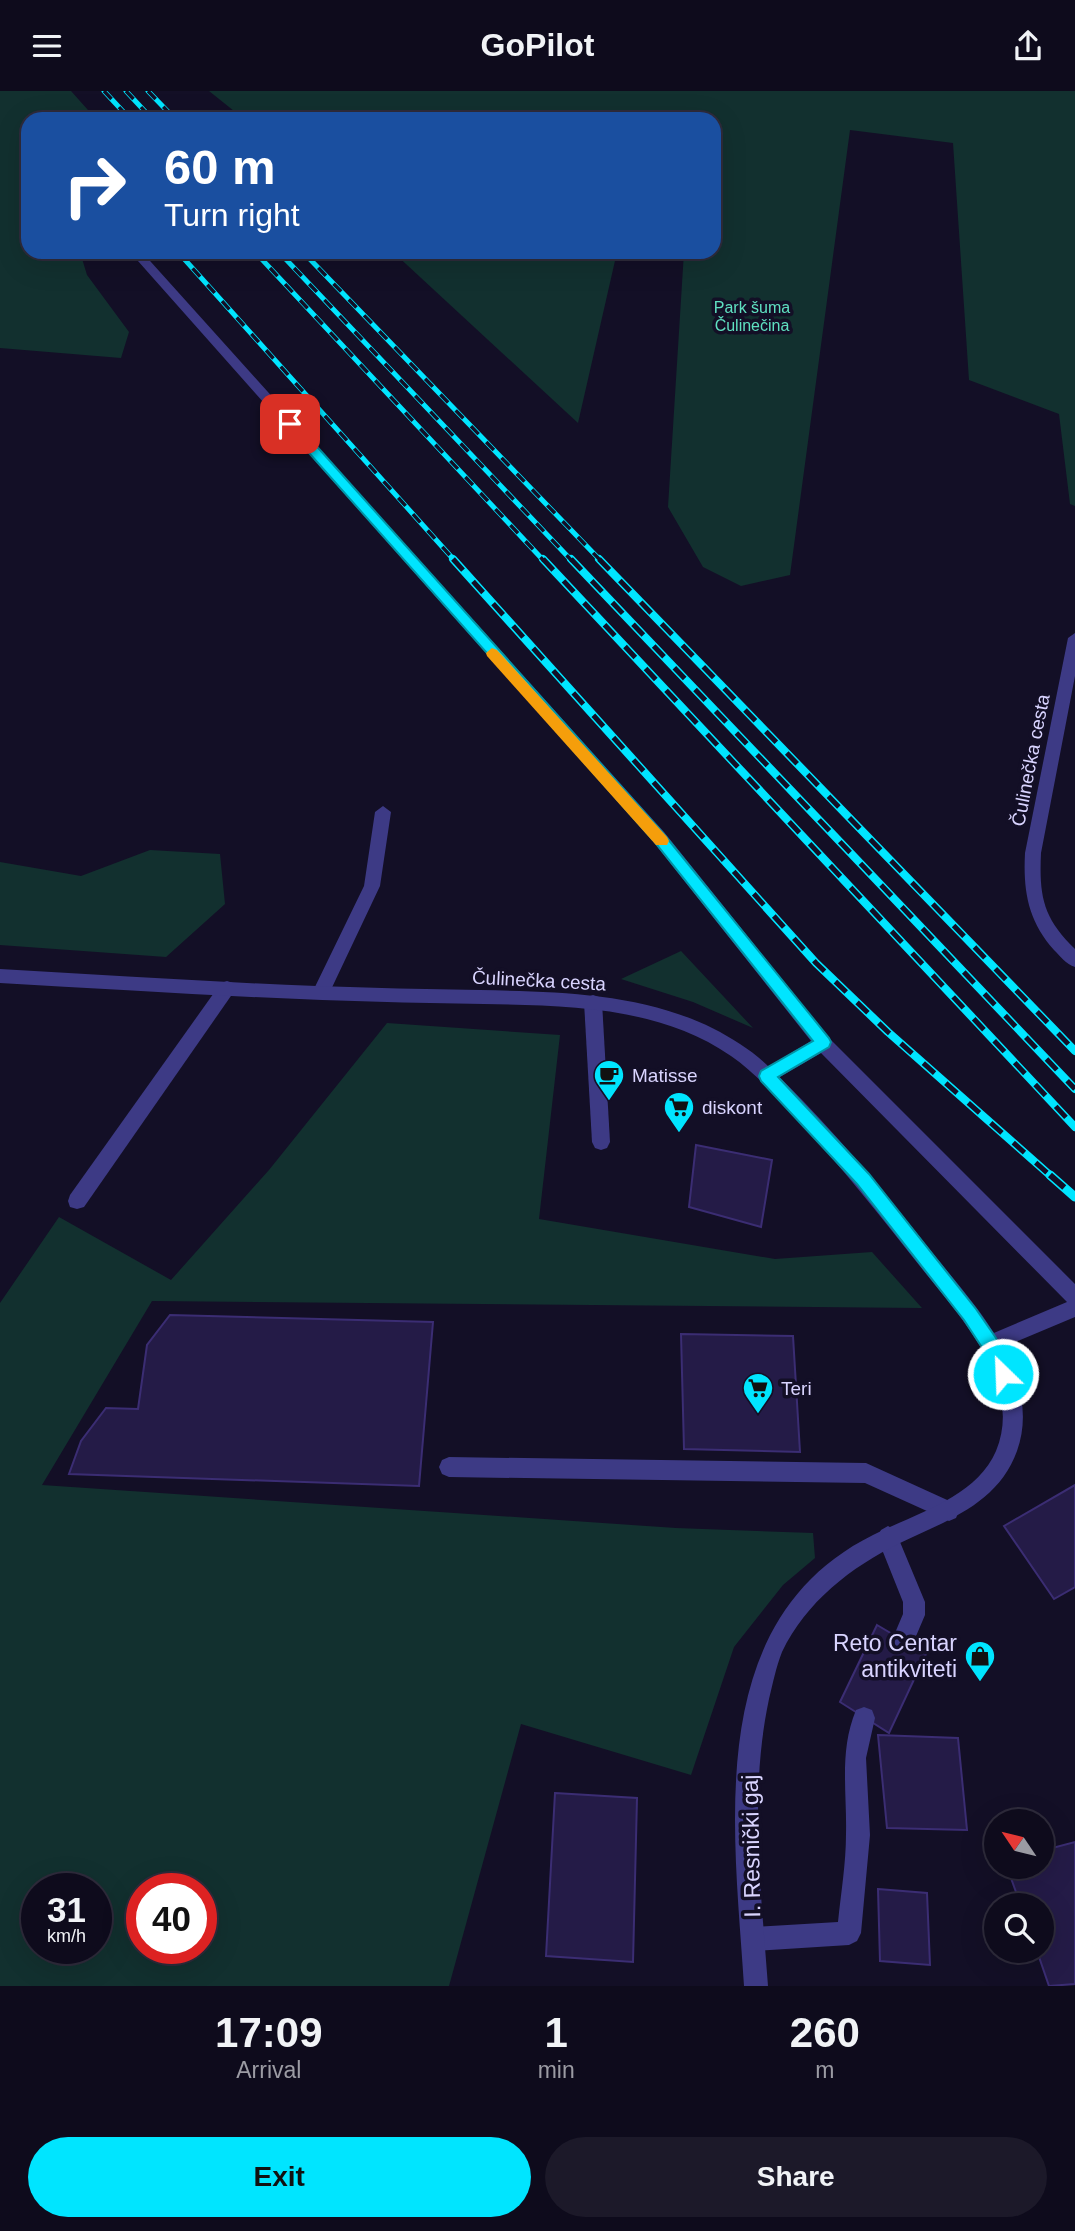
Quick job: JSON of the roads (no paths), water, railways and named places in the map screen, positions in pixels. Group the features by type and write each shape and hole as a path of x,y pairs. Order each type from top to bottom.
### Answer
{"street":[{"path":"142,259 658,837 823,1042 983,1207 1075,1297"},
{"name":"Čulinečka cesta","path":"1075,638 1033,853 1031,878 1034,908 1054,939 1075,960"},
{"path":"321,993 372,886 383,812"},
{"name":"Čulinečka cesta","path":"0,976 321,993 593,1002 635,1009 697,1028 736,1050 767,1076 848,1159 970,1315 989,1343 1014,1409 1007,1448"},
{"path":"77,1201 227,988"},
{"path":"593,1002 601,1142"},
{"path":"767,1076 823,1042"},
{"path":"989,1343 1075,1308"},
{"name":"I. Resnički gaj","path":"756,1986 745,1800 755,1710 771,1649 793,1613 819,1584 847,1560 949,1511 992,1475 1007,1448"},
{"path":"449,1468 866,1473 949,1511"},
{"path":"888,1538 914,1602 914,1615 903,1640"},
{"path":"753,1939 849,1933 858,1835 855,1758 864,1718"}],"railway":[{"path":"104,91 124,112"},
{"path":"126,91 146,112"},
{"path":"148,91 168,112"},
{"path":"184,259 455,561"},
{"path":"262,259 544,561"},
{"path":"286,259 572,561"},
{"path":"310,259 601,561"},
{"path":"453,559 816,963 888,1032 1052,1177"},
{"path":"543,559 1075,1127"},
{"path":"571,559 1075,1089"},
{"path":"599,559 1075,1051"},
{"path":"1050,1175 1075,1197"}],"place":[{"name":"Matisse","path":"609,1102"},
{"name":"diskont","path":"679,1134"},
{"name":"Teri","path":"758,1415"},
{"name":"Reto Centar antikviteti","path":"980,1683"}],"park label":[{"name":"Park šuma Čulinečina","path":"752,316"}]}
